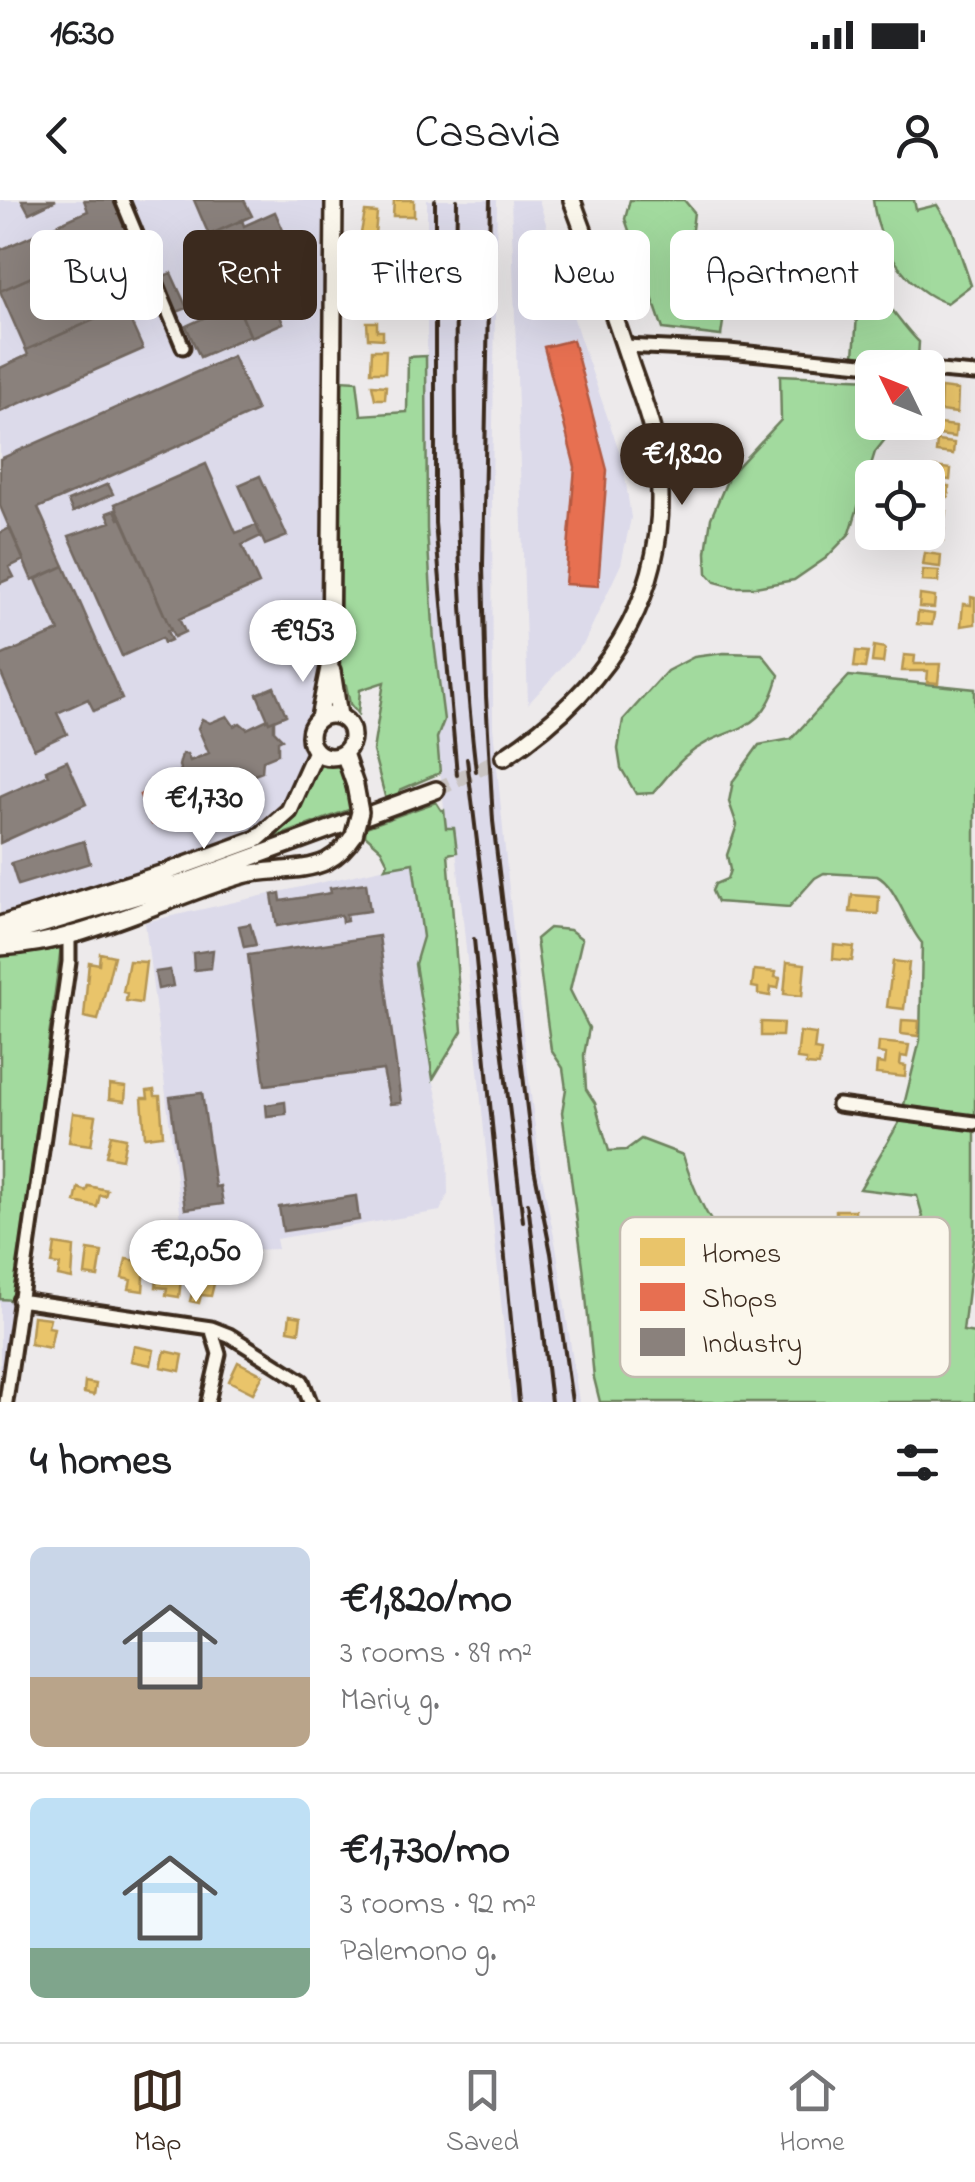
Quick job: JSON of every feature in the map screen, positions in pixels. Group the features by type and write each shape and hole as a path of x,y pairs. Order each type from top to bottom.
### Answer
{"street":[{"path":"122,200 183,348"},
{"path":"319,718 339,716 345,720 352,732 350,747 344,753 330,757 316,751 310,738 319,718 330,666 334,200"},
{"path":"504,757 533,738 582,695 628,630 646,588 657,538 659,474 655,442 572,200"},
{"path":"625,346 855,363"},
{"path":"945,371 975,374"},
{"path":"330,666 339,716"},
{"path":"0,924 149,878 256,838 289,811 316,751"},
{"path":"0,947 25,946 69,934 242,876 312,866 342,851 354,834 360,812 344,753"},
{"path":"0,936 182,883 436,790"},
{"path":"6,1402 66,981 69,934"},
{"path":"838,1106 975,1123"},
{"path":"19,1300 211,1328 229,1335 302,1382 310,1402"},
{"path":"208,1402 219,1354 211,1328"}],"shaded area":[{"path":"0,200 324,200 320,682 317,711 304,726 308,751 285,808 254,835 0,916"},
{"path":"427,200 497,200 496,230 427,230"},
{"path":"511,200 539,200 548,230 518,230 518,320 574,320 623,462 631,518 621,564 584,643 528,704"},
{"path":"427,320 495,320 493,727 523,1033 540,1166 579,1402 511,1402 454,829 446,829 437,738 444,720 434,642 427,529"},
{"path":"413,862 423,937 415,965 433,1079 447,1137 448,1194 440,1211 276,1239 278,1249 185,1252 145,922"},
{"path":"0,1299 24,1304 12,1402 0,1402"}],"green space":[{"path":"630,200 684,200 694,212 692,230 670,230 670,320 723,320 721,336 663,329 650,291 650,230 629,230 625,219"},
{"path":"873,200 914,200 916,210 937,205 952,229 971,285 947,303 918,287 894,258 894,230 880,230"},
{"path":"894,312 919,342 918,350 855,350 854,356 857,320 894,320"},
{"path":"426,356 427,529 434,642 444,720 437,738 440,773 386,800 373,751 384,682 360,690 358,714 350,704 346,685 340,685 341,380 357,381 361,415 407,412 408,357"},
{"path":"780,375 855,378 855,440 885,440 873,460 855,460 855,517 850,533 826,558 794,580 755,587 715,582 707,573 711,518 729,476 781,420"},
{"path":"762,654 779,675 763,711 753,721 684,758 653,793 636,794 621,768 618,749 623,720 667,671 694,657"},
{"path":"849,676 975,689 975,1231 963,1331 975,1333 975,1402 600,1402 562,1112 566,1089 563,1068 551,1050 536,939 549,928 570,930 582,939 570,990 589,1028 584,1055 586,1089 595,1103 609,1151 626,1150 641,1139 683,1155 709,1217 620,1217 620,1377 950,1377 950,1217 923,1217 917,1196 860,1189 900,1121 920,1040 922,943 890,888 877,876 824,873 789,907 717,902 712,891 715,884 727,879 730,870 727,855 737,825 729,802 733,781 759,745 791,739"},
{"path":"319,760 340,762 354,808 260,843 289,819"},
{"path":"436,802 444,810 446,828 454,828 457,852 448,854 462,1031 433,1079 415,964 423,937 413,863 385,868 388,863 381,849 365,835 366,827"},
{"path":"56,941 61,947 14,1300 0,1299 0,955"}],"building: Homes":[{"path":"394,200 414,200 414,216 393,216"},
{"path":"365,212 377,213 375,230 362,230"},
{"path":"367,322 377,322 383,339 368,338"},
{"path":"372,350 386,350 385,372 371,372"},
{"path":"372,385 386,386 385,399 375,399"},
{"path":"945,388 958,390 957,413 945,412"},
{"path":"945,425 956,426 955,437 945,436"},
{"path":"937,441 954,443 953,454 936,452"},
{"path":"925,553 941,555 940,567 923,565"},
{"path":"923,570 939,571 938,582 922,581"},
{"path":"920,595 935,597 934,608 919,607"},
{"path":"971,597 975,598 975,624 961,626 963,604 971,605"},
{"path":"918,612 934,614 932,625 917,624"},
{"path":"874,646 885,648 883,663 872,662"},
{"path":"856,651 868,652 865,668 854,667"},
{"path":"904,655 915,656 914,664 940,664 938,683 927,682 928,671 902,671"},
{"path":"852,895 879,897 878,914 850,912"},
{"path":"834,945 854,947 852,961 833,959"},
{"path":"100,953 114,956 98,1020 84,1017 89,962 99,964"},
{"path":"129,961 146,962 141,1003 126,1001 127,993 123,992"},
{"path":"893,961 909,963 904,1009 887,1007"},
{"path":"787,962 805,964 802,996 784,994"},
{"path":"754,970 776,972 775,977 780,978 778,988 771,987 770,996 758,994 758,988 752,987"},
{"path":"902,1020 919,1021 918,1036 901,1034"},
{"path":"761,1022 783,1023 782,1036 761,1036"},
{"path":"800,1032 816,1034 814,1050 821,1051 819,1066 797,1059"},
{"path":"879,1042 909,1045 907,1057 901,1056 900,1065 906,1066 905,1077 876,1074 877,1063 885,1064 886,1054 878,1053"},
{"path":"110,1085 126,1087 125,1101 109,1099"},
{"path":"154,1090 155,1096 160,1096 163,1135 145,1137 142,1098 148,1098 147,1091"},
{"path":"73,1113 96,1116 91,1145 69,1142"},
{"path":"111,1135 126,1138 122,1159 106,1156"},
{"path":"88,1186 107,1190 105,1196 100,1195 97,1207 75,1202 78,1188 86,1191"},
{"path":"836,1210 855,1210 855,1217 836,1217"},
{"path":"55,1244 74,1247 72,1279 58,1276 60,1265 52,1264"},
{"path":"88,1250 102,1252 98,1277 85,1275"},
{"path":"126,1259 145,1262 143,1291 129,1289 131,1280 122,1278"},
{"path":"159,1261 174,1263 172,1278 181,1279 179,1297 166,1295 167,1288 156,1287"},
{"path":"197,1274 210,1276 209,1283 214,1284 211,1296 201,1295 199,1303 190,1301"},
{"path":"290,1315 301,1317 299,1332 288,1330"},
{"path":"33,1316 50,1318 48,1327 54,1328 50,1348 30,1344"},
{"path":"134,1346 154,1350 151,1365 131,1361"},
{"path":"165,1351 183,1355 180,1371 161,1367"},
{"path":"238,1362 263,1375 253,1393 229,1381"},
{"path":"85,1382 96,1384 94,1395 84,1393"}],"building: Shops":[{"path":"573,340 607,470 598,586 565,584 575,467 544,347"},
{"path":"183,777 195,805 152,824 140,795"}],"building: Industry":[{"path":"22,200 56,200 29,213"},
{"path":"84,200 116,200 129,230 45,230 88,211"},
{"path":"194,200 244,200 252,216 220,230 207,230"},
{"path":"275,212 283,230 220,230 242,220 244,226"},
{"path":"30,237 30,278 0,291 0,250"},
{"path":"171,273 183,299 183,310 177,312 163,276"},
{"path":"30,278 30,320 94,320 26,350 0,291"},
{"path":"94,320 130,320 143,349 0,412 0,368 28,355 26,350"},
{"path":"199,320 243,320 250,335 200,357 186,326"},
{"path":"244,320 282,320 283,323 251,337"},
{"path":"233,356 257,411 38,508 64,566 32,580 0,506 0,459"},
{"path":"206,464 236,533 256,525 261,536 242,545 259,584 179,619 185,632 174,637 115,504"},
{"path":"260,476 287,536 265,545 239,485"},
{"path":"108,484 113,494 73,512 68,501"},
{"path":"115,510 171,630 167,631 171,640 164,643 162,638 122,656 69,536 111,522 107,513"},
{"path":"10,528 24,560 9,567 14,577 0,583 0,533"},
{"path":"64,566 122,699 94,711 88,699 57,713 67,734 34,749 0,671 0,656 59,631 36,579"},
{"path":"274,687 286,715 269,722 257,694"},
{"path":"227,716 234,726 240,723 247,729 274,720 274,731 282,739 278,741 278,754 263,760 262,772 246,778 245,787 212,802 205,797 199,804 179,766 182,754 187,754 190,761 209,753 198,728 202,719 210,723"},
{"path":"67,761 86,804 0,843 0,797 49,775 46,770"},
{"path":"84,841 90,863 18,885 11,863"},
{"path":"366,883 370,911 346,914 347,921 342,922 341,915 277,926 272,895 280,893 281,901"},
{"path":"250,924 256,945 244,947 239,926"},
{"path":"379,936 401,1103 390,1104 383,1070 265,1085 248,955"},
{"path":"213,950 211,968 194,970 193,953"},
{"path":"170,970 173,986 158,989 155,972"},
{"path":"202,1093 215,1187 220,1186 223,1204 185,1209 170,1097"},
{"path":"285,1102 286,1114 267,1116 266,1105"},
{"path":"356,1196 359,1220 283,1231 279,1207"}],"tunnel":[{"path":"436,790 504,757"}],"railway":[{"path":"435,200 435,523 457,775"},
{"path":"457,200 457,486 463,629 476,771"},
{"path":"490,200 483,565 493,821 534,1168 551,1253 572,1402"},
{"path":"467,759 523,1221"},
{"path":"474,939 519,1402"},
{"path":"528,1203 551,1402"}]}
